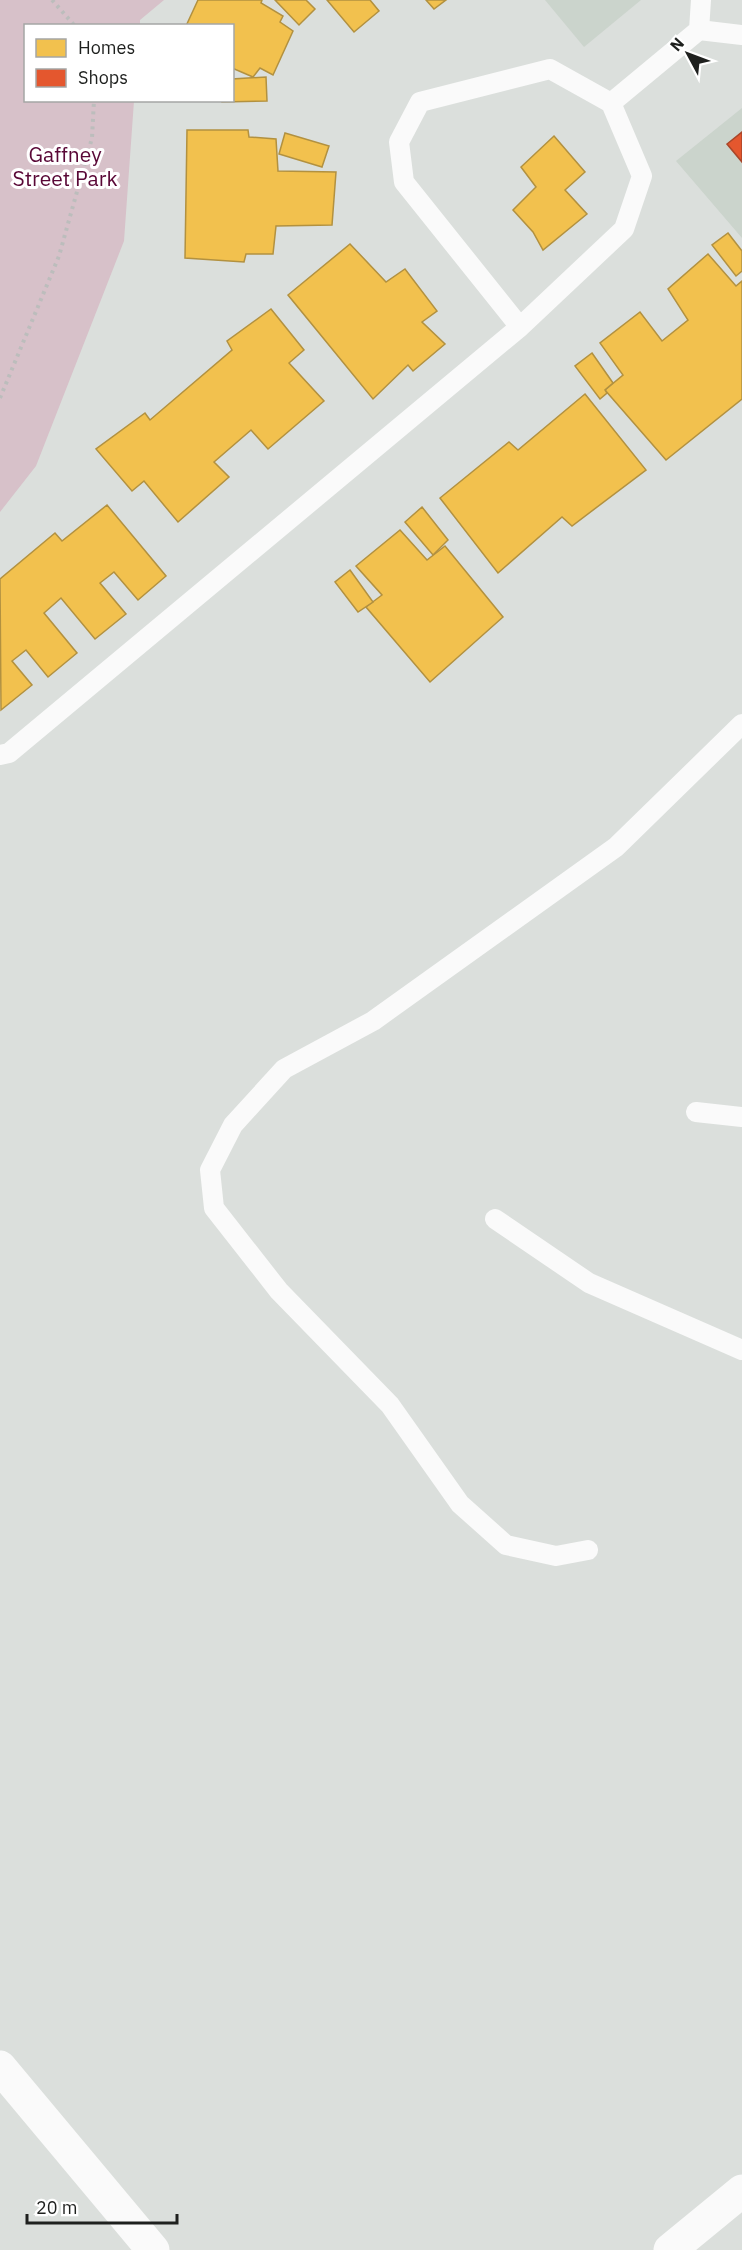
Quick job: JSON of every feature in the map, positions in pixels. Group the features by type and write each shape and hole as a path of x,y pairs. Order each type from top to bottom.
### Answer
{"street":[{"path":"0,2067 153,2250"},
{"path":"670,2250 742,2191"}],"lane":[{"path":"699,30 701,0"},
{"path":"611,104 699,30 742,34"},
{"path":"0,754 9,753 520,327 624,229 642,176 611,104 550,69 420,102 399,142 404,182 520,327"},
{"path":"588,1550 556,1556 506,1545 460,1504 390,1405 279,1292 214,1208 210,1170 233,1125 284,1069 373,1021 616,847 742,724"},
{"path":"696,1112 742,1117"},
{"path":"495,1219 589,1282 742,1350"}],"path":[{"path":"52,0 73,24"},
{"path":"0,398 59,256 92,138 94,102"}],"shaded area":[{"path":"545,0 641,0 584,47"},
{"path":"742,108 742,238 676,161"}],"green space":[{"name":"Gaffney Street Park","path":"0,0 164,0 140,20 140,24 24,24 24,102 134,102 124,241 36,466 0,512"}],"building: Homes":[{"path":"198,0 262,0 261,3 283,16 280,22 293,31 273,75 260,68 253,77 234,69 234,24 187,24"},
{"path":"275,0 306,0 315,9 299,25"},
{"path":"327,0 370,0 379,11 354,32"},
{"path":"426,0 446,0 434,9"},
{"path":"266,77 267,101 234,102 234,79"},
{"path":"187,130 248,130 249,137 276,139 278,171 336,172 332,225 276,226 273,254 246,254 244,262 185,258"},
{"path":"285,133 329,146 322,167 279,154"},
{"path":"554,136 585,172 565,190 587,214 543,250 533,232 513,210 536,187 521,167"},
{"path":"728,233 742,251 742,271 736,276 712,245"},
{"path":"350,244 386,282 405,269 437,311 422,322 445,344 413,371 408,365 373,399 288,295"},
{"path":"708,254 736,286 742,281 742,399 666,460 605,390 623,375 600,343 640,312 662,341 688,320 668,289"},
{"path":"271,309 304,350 289,363 324,401 268,449 251,430 214,462 229,477 178,522 144,481 132,491 96,449 145,413 150,420 232,350 227,341"},
{"path":"592,353 613,383 600,399 575,366"},
{"path":"585,394 646,470 572,526 562,517 498,573 440,498 509,442 518,450"},
{"path":"107,505 166,576 138,600 114,572 100,583 126,614 95,639 61,598 44,613 77,653 48,677 26,650 12,661 32,685 1,710 0,579 55,533 62,541"},
{"path":"422,507 448,540 433,555 405,522"},
{"path":"400,530 427,560 445,546 503,617 430,682 366,607 382,595 356,566"},
{"path":"350,570 373,602 358,612 335,582"}],"building: Shops":[{"path":"742,132 742,162 727,144"}]}
